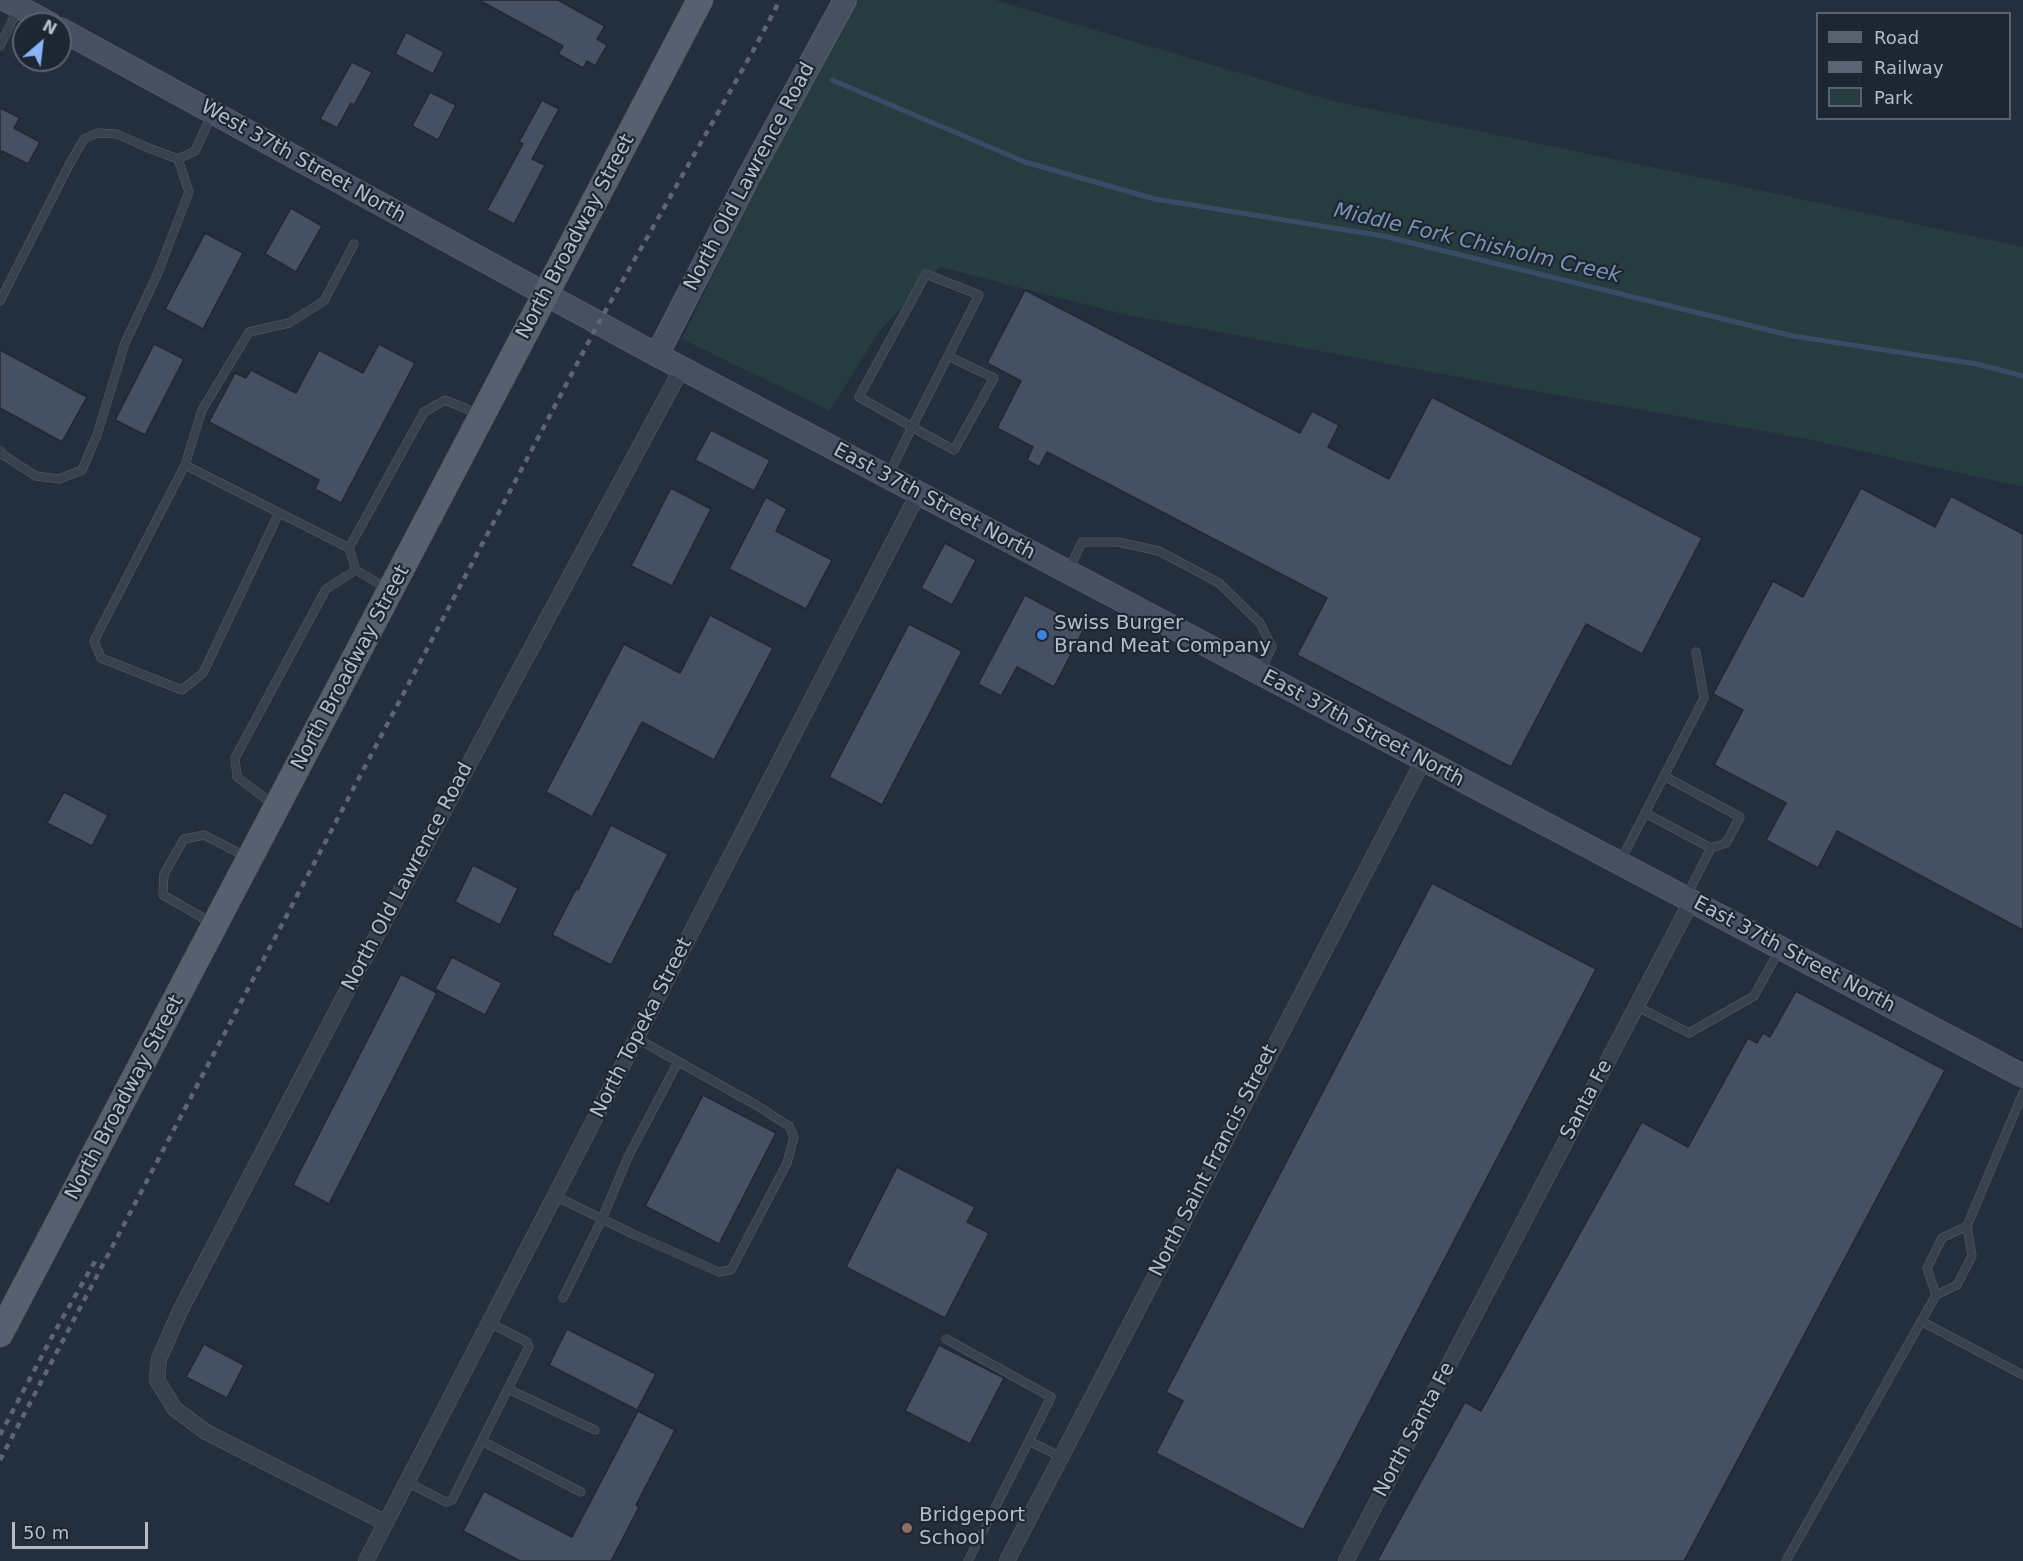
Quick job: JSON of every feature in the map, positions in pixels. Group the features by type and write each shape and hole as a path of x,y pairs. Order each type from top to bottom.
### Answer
{"main road":[{"name":"North Broadway Street","path":"2,1324 251,859 700,0"},
{"name":"North Old Lawrence Road","path":"657,355 749,176 845,0"},
{"path":"13,4 28,12"},
{"name":"West 37th Street North","path":"72,36 546,296"},
{"name":"East 37th Street North","path":"546,296 2022,1076"}],"street":[{"name":"North Old Lawrence Road","path":"386,1523 206,1431 175,1409 157,1380 159,1359 180,1311 353,979 682,368"},
{"name":"North Topeka Street","path":"366,1561 918,494"},
{"name":"North Saint Francis Street","path":"1007,1561 1424,761"},
{"name":"Santa Fe","path":"1484,1299 1636,1006 1688,900"},
{"name":"North Santa Fe","path":"1346,1561 1484,1299"}],"lane":[{"path":"0,46 13,4"},
{"path":"0,301 84,139 97,133 117,134 178,159 195,151 213,113"},
{"path":"0,450 3,455 36,476 59,479 82,470 97,435 125,343 157,275 189,192 178,159"},
{"path":"279,513 203,673 182,690 101,658 94,641 185,465 202,410 249,332 289,323 324,301 354,244"},
{"path":"887,478 912,427 948,356 979,295 926,274 859,397 912,427 954,450 994,378 948,356"},
{"path":"349,548 424,412 445,400 483,416"},
{"path":"185,465 349,548 356,570 392,591"},
{"path":"1067,573 1082,543 1118,542 1159,551 1219,583 1260,623 1272,647 1259,674"},
{"path":"277,808 237,777 235,758 326,589 356,570"},
{"path":"1619,863 1704,698 1696,652"},
{"path":"1645,813 1711,848 1726,843 1740,817 1664,776"},
{"path":"215,926 163,895 164,874 183,839 204,835 251,859"},
{"path":"1688,900 1711,848"},
{"path":"1636,1006 1689,1033 1754,996 1780,948"},
{"path":"555,1196 719,1272 731,1270 787,1163 794,1137 789,1126 636,1038"},
{"path":"563,1298 602,1219 628,1157 678,1062"},
{"path":"1786,1561 1936,1296 1957,1285 1972,1256 1967,1226 2022,1076"},
{"path":"1936,1296 1927,1268 1942,1238 1967,1226"},
{"path":"1921,1321 2023,1375"},
{"path":"407,1482 449,1502 482,1441 529,1347 529,1344 490,1323"},
{"path":"946,1340 1051,1397 968,1561"},
{"path":"508,1389 595,1430"},
{"path":"482,1441 581,1492"},
{"path":"1029,1441 1061,1457"}],"green space":[{"path":"846,0 995,0 1333,101 2023,247 2023,487 1802,438 1528,390 1122,314 940,267 880,330 830,411 682,339"}],"building":[{"path":"479,0 558,0 605,26 597,39 607,45 595,66 587,61 583,68 558,54 563,46"},
{"path":"406,32 444,52 433,74 395,54"},
{"path":"352,62 372,72 354,105 351,103 337,128 320,119"},
{"path":"430,92 456,105 438,140 412,126"},
{"path":"542,100 559,109 532,159 545,165 514,224 487,210 523,144 519,142"},
{"path":"0,108 20,118 14,128 40,142 28,164 2,151 0,155"},
{"path":"291,208 322,226 296,272 265,254"},
{"path":"205,233 243,253 203,329 165,309"},
{"path":"1025,290 1300,433 1312,411 1339,425 1328,447 1389,479 1432,397 1702,538 1642,654 1586,624 1511,767 1297,655 1327,598 1047,452 1039,467 1027,460 1033,447 997,428 1021,381 987,363"},
{"path":"154,344 184,359 145,435 115,420"},
{"path":"379,344 415,363 341,503 315,489 319,480 209,422 235,373 246,378 251,370 296,393 319,350 363,373"},
{"path":"0,350 87,397 62,442 0,408"},
{"path":"711,430 770,460 754,491 695,460"},
{"path":"671,488 711,509 672,586 631,566"},
{"path":"1861,488 1935,527 1951,496 2023,534 2023,930 1837,831 1818,868 1766,840 1786,803 1714,765 1743,710 1713,694 1773,581 1803,597"},
{"path":"766,497 787,509 776,531 832,560 806,609 729,569"},
{"path":"945,543 976,560 952,605 921,588"},
{"path":"1025,595 1085,627 1054,687 1017,667 1001,696 978,684"},
{"path":"710,615 773,648 714,760 642,722 592,817 546,792 624,644 680,673"},
{"path":"909,624 962,651 882,805 829,777"},
{"path":"64,792 108,815 92,846 47,823"},
{"path":"611,825 668,854 611,965 552,935"},
{"path":"473,865 518,888 500,925 455,902"},
{"path":"1432,883 1596,969 1303,1530 1156,1453 1183,1401 1166,1392"},
{"path":"452,957 502,983 485,1015 435,989"},
{"path":"401,974 437,993 329,1204 293,1185"},
{"path":"1796,991 1945,1070 1684,1561 1377,1561 1465,1402 1481,1411 1642,1122 1688,1147 1748,1038 1757,1043 1763,1033 1770,1037"},
{"path":"703,1095 776,1133 719,1244 645,1206"},
{"path":"897,1167 975,1207 967,1222 989,1233 945,1318 846,1267"},
{"path":"567,1329 656,1374 637,1410 549,1365"},
{"path":"204,1344 244,1365 227,1398 186,1377"},
{"path":"939,1345 1004,1378 970,1444 905,1411"},
{"path":"638,1411 675,1430 636,1505 639,1507 611,1561 520,1561 463,1531 484,1491 572,1537"}],"waterway":[{"name":"Middle Fork Chisholm Creek","path":"832,80 1025,162 1155,199 1383,236 1793,336 1977,364 2023,376"}],"railway":[{"path":"0,1460 598,324 780,0"},
{"path":"0,1435 98,1256"}],"place":[{"name":"Swiss Burger Brand Meat Company","path":"1042,635"},
{"name":"Bridgeport School","path":"907,1528"}]}
